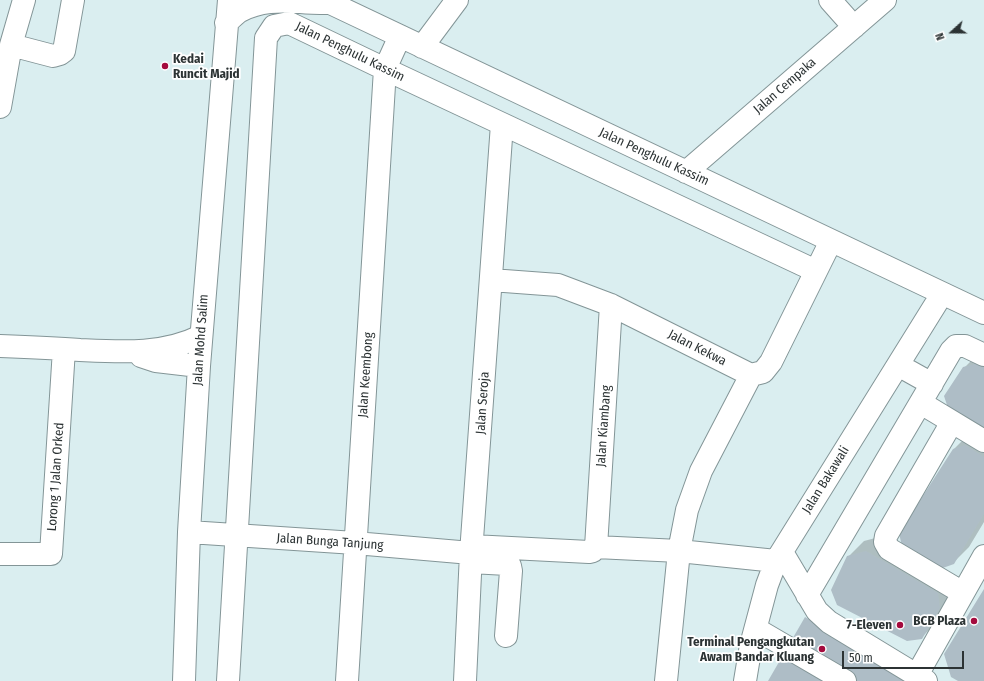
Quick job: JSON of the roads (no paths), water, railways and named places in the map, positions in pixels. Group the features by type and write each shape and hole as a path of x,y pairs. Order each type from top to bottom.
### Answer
{"street":[{"path":"0,108 11,45 24,0"},
{"path":"11,45 53,56 60,54 64,51 74,0"},
{"name":"Jalan Mohd Salim","path":"184,681 189,532 199,366 229,0"},
{"path":"226,23 239,12 248,7 265,2 283,0 301,2 326,1"},
{"path":"422,47 457,0"},
{"path":"830,0 854,27"},
{"name":"Jalan Cempaka","path":"686,172 885,0"},
{"name":"Jalan Penghulu Kassim","path":"326,1 984,313"},
{"name":"Jalan Penghulu Kassim","path":"236,535 266,38 274,26 289,23 816,271"},
{"path":"385,69 400,36"},
{"name":"Jalan Keembong","path":"347,681 385,69"},
{"name":"Jalan Seroja","path":"465,681 471,554 502,124"},
{"path":"666,681 679,551 686,510 701,471 751,375 763,372 771,362 831,241"},
{"name":"Jalan Kekwa","path":"491,280 558,285 611,305 751,375"},
{"name":"Jalan Bakawali","path":"747,680 751,646 768,585 779,556 942,294"},
{"name":"Jalan Kiambang","path":"596,547 611,305"},
{"path":"0,346 130,352 188,343 201,336"},
{"path":"807,595 952,351 956,346 965,346 984,355"},
{"name":"Lorong 1 Jalan Orked","path":"0,554 51,554 64,349"},
{"path":"130,352 156,361 199,366"},
{"path":"898,365 932,384"},
{"path":"921,403 984,441"},
{"path":"952,422 886,536 885,542 889,549 963,593"},
{"name":"Jalan Bunga Tanjung","path":"189,532 355,543 471,554"},
{"path":"228,681 236,535"},
{"path":"471,554 589,552 593,551 596,547 779,556 817,611 829,622 921,678 963,593 984,556"},
{"path":"471,554 510,566 511,571 506,636"},
{"path":"756,629 845,681"}],"place":[{"name":"Kedai Runcit Majid","path":"165,66"},
{"name":"BCB Plaza","path":"974,621"},
{"name":"7-Eleven","path":"900,625"},
{"name":"Terminal Pengangkutan Awam Bandar Kluang","path":"822,649"}]}
